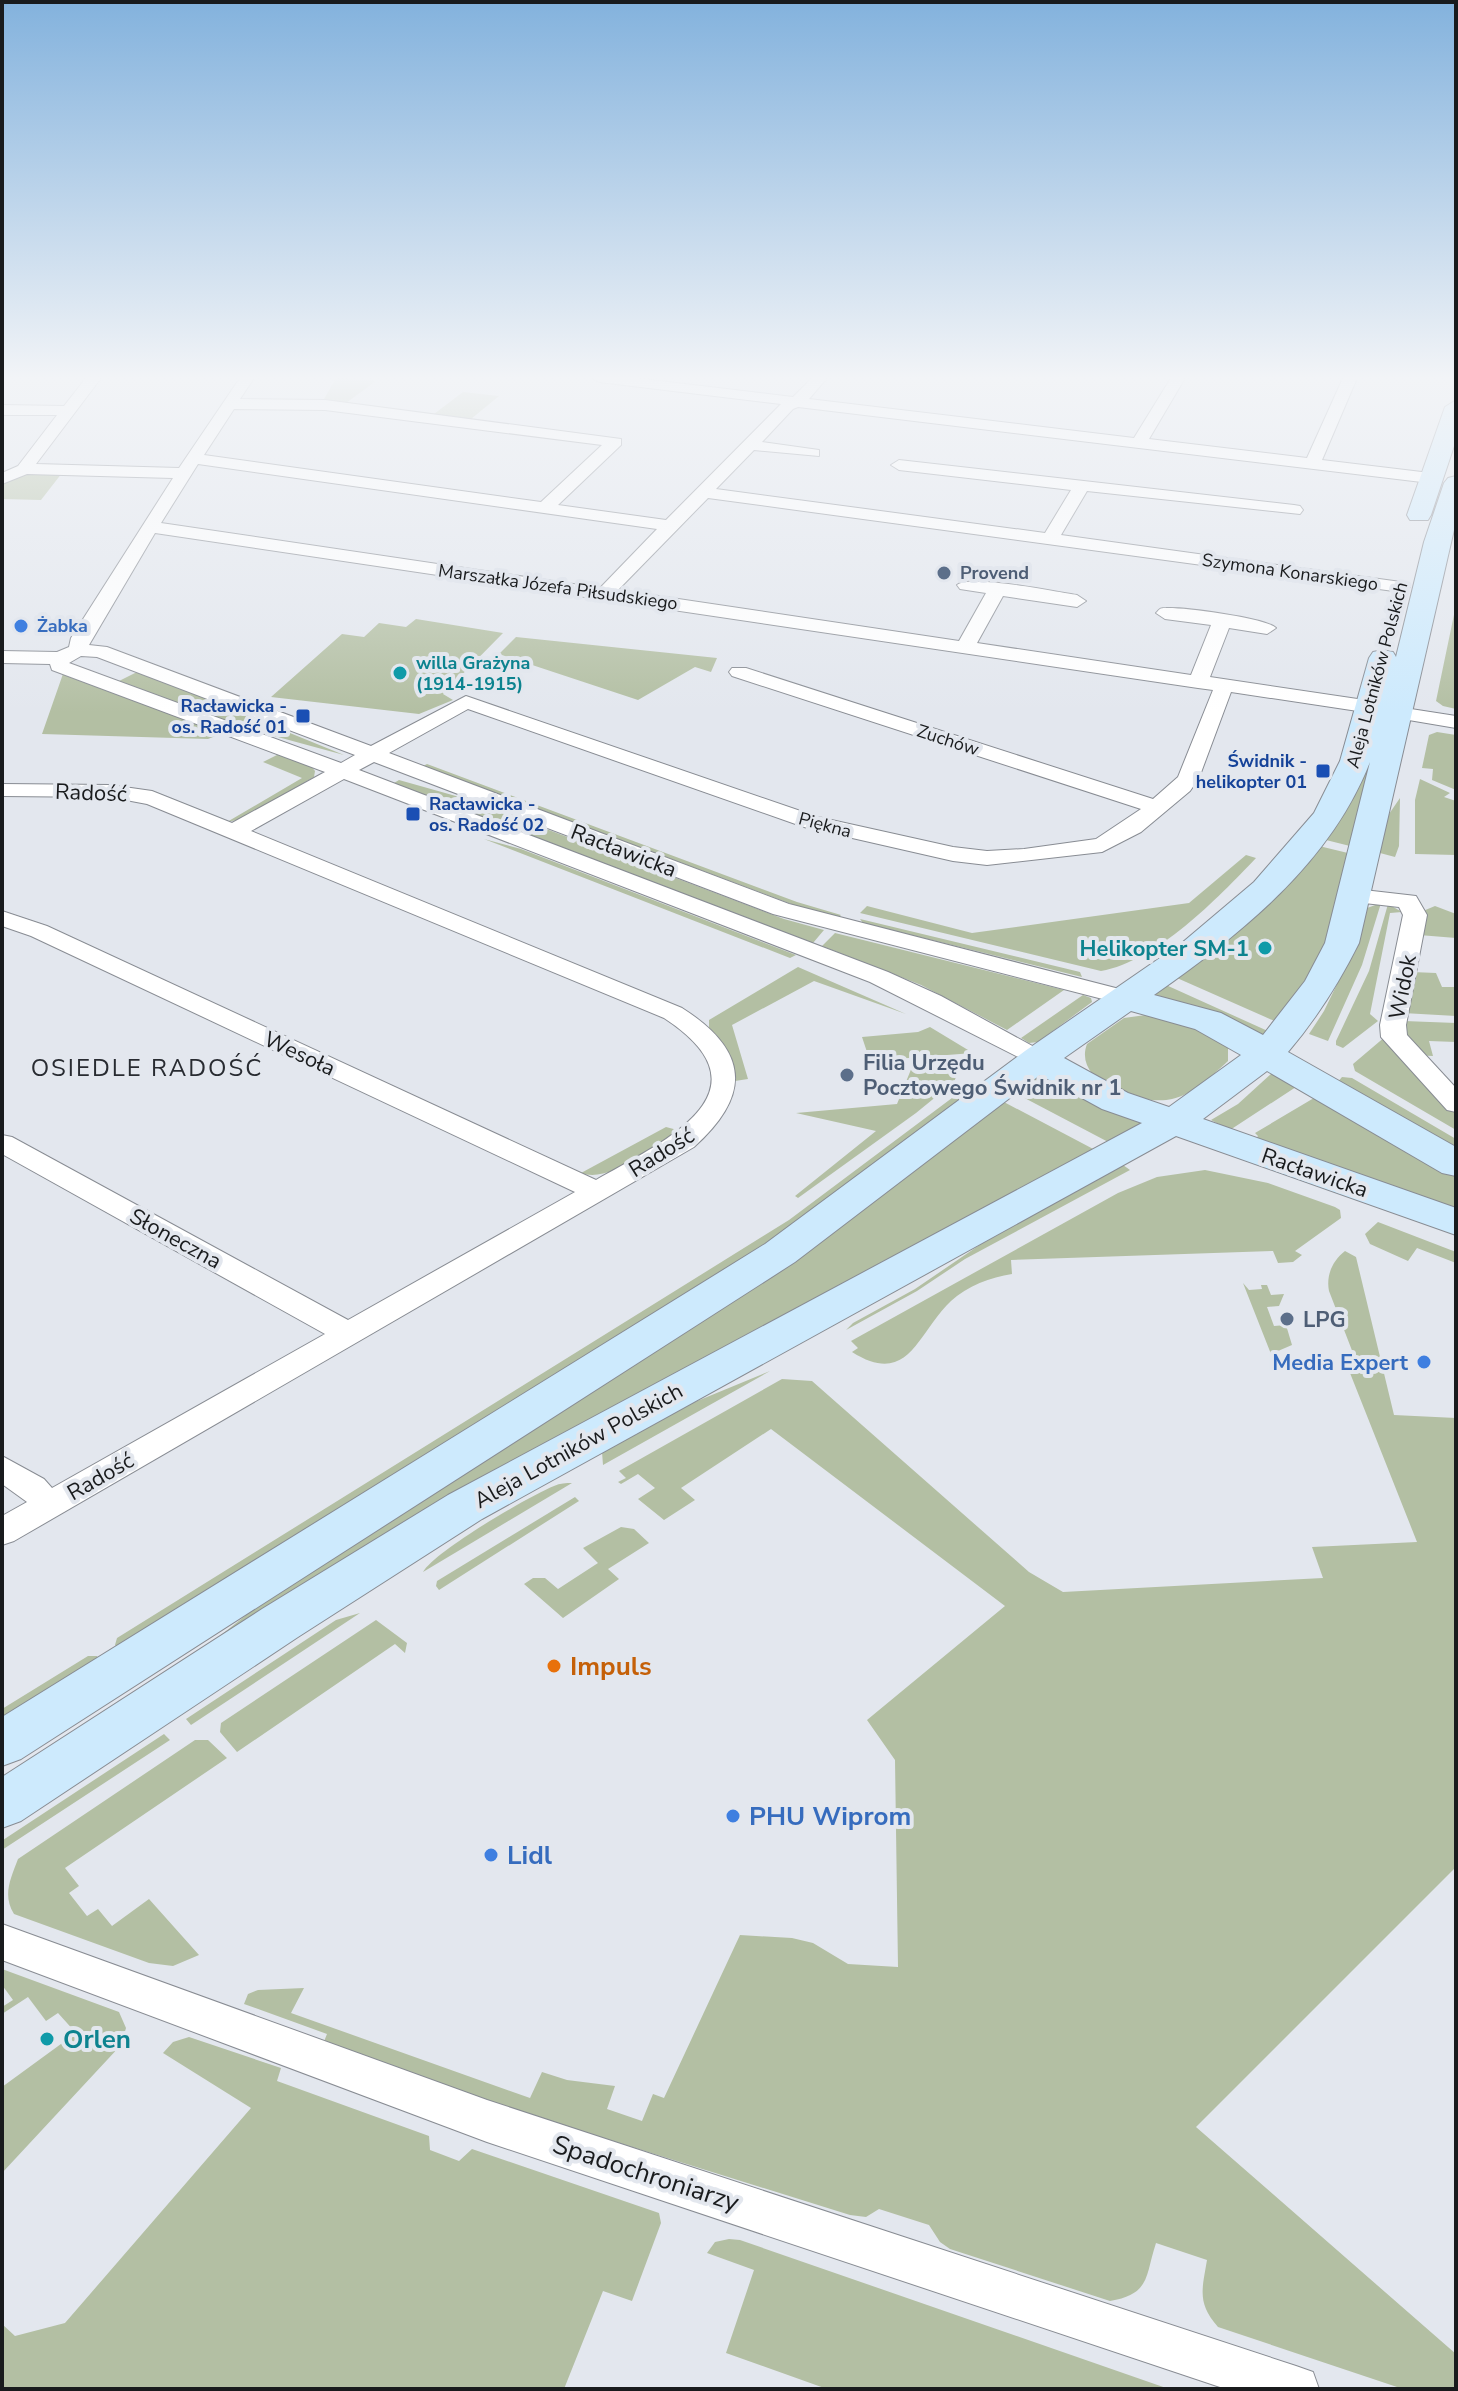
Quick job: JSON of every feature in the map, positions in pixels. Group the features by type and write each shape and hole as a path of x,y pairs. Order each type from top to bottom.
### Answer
{"street":[{"path":"2,657 69,654 174,490"},
{"path":"392,490 670,526"},
{"path":"545,508 565,490"},
{"path":"605,593 706,490"},
{"path":"1050,539 1079,490"},
{"path":"1105,490 1294,510"},
{"name":"Aleja Lotników Polskich","path":"2,1805 465,1507 1174,1121 1232,1084 1297,1021 1326,977 1345,933 1355,896 1401,587 1444,490"},
{"name":"Aleja Lotników Polskich","path":"1038,1059 1227,926 1272,884 1310,841 1344,787 1384,710 1439,536 1446,490"},
{"name":"Szymona Konarskiego","path":"704,492 1401,587"},
{"name":"Marszałka Józefa Piłsudskiego","path":"150,527 1456,722"},
{"path":"966,585 1077,601"},
{"path":"965,647 998,589"},
{"path":"1165,613 1267,628"},
{"path":"1198,682 1222,621"},
{"name":"Racławicka","path":"1126,998 790,912 100,651 69,654 59,666 342,770 902,987 1102,1095 1456,1222"},
{"path":"95,679 120,676 130,671 134,663"},
{"name":"Zuchów","path":"739,672 1158,808"},
{"name":"Piękna","path":"234,831 466,702 812,822 919,849 987,858 1048,854 1102,845 1158,808 1188,778 1224,686"},
{"name":"Radość","path":"2,790 131,792 146,795 234,831 666,1010 698,1030 715,1050 724,1071 725,1088 719,1105 684,1141 2,1532"},
{"name":"Widok","path":"1355,896 1408,901 1415,915 1393,1025 1394,1037 1456,1104"},
{"name":"Wesoła","path":"2,918 54,938 597,1191"},
{"path":"1126,998 1208,1021 1456,1164"},
{"path":"2,1744 780,1253 859,1197 1038,1059"},
{"name":"Słoneczna","path":"2,1143 349,1334"},
{"path":"2,1468 32,1487 49,1505"},
{"name":"Spadochroniarzy","path":"2,1942 487,2121 1296,2389"}],"green space":[{"path":"2,490 49,490 41,500 2,499"},
{"path":"1456,605 1456,709 1436,701"},
{"path":"416,619 503,633 443,694 453,700 419,714 271,697 342,634 364,637 379,623 406,627"},
{"path":"516,637 717,658 711,672 695,667 638,700 499,654"},
{"path":"64,671 223,733 208,739 42,734"},
{"path":"139,671 202,692 258,720 344,755 193,714 117,682"},
{"path":"1386,692 1354,847 1326,840 1344,812"},
{"path":"1437,732 1456,735 1456,790 1432,780 1433,769 1422,768 1429,735"},
{"path":"279,754 311,766 315,771 314,777 242,819 227,822 302,778 263,762"},
{"path":"427,764 797,902 841,915 838,918 794,905 423,766"},
{"path":"1420,779 1450,793 1444,797 1456,801 1456,855 1415,854 1415,800"},
{"path":"399,780 470,800 784,919 824,930 813,943 394,783"},
{"path":"1400,798 1399,846 1395,857 1380,853 1389,814"},
{"path":"484,839 521,849 796,955 790,958"},
{"path":"1319,846 1352,854 1323,951 1279,1023 1177,978 1246,924"},
{"path":"1246,855 1256,858 1185,926 1143,955 1101,971 860,913 867,906 972,933 1189,903"},
{"path":"1381,903 1362,965 1328,1041 1309,1034 1324,1011 1358,941 1367,908"},
{"path":"1388,904 1402,912 1390,913 1370,1014 1378,1021 1343,1048 1336,1045 1336,1041 1369,971"},
{"path":"1435,906 1456,914 1456,938 1419,935 1423,911"},
{"path":"860,919 1080,972 1082,977 863,923"},
{"path":"835,933 1064,990 1007,1030 921,985 822,946"},
{"path":"798,967 906,1014 814,981 732,1025 748,1079 735,1081 730,1057 709,1028 709,1020"},
{"path":"1412,972 1436,973 1442,987 1456,987 1456,1016 1403,1013"},
{"path":"1166,985 1270,1032 1262,1037 1156,996 1155,993"},
{"path":"1083,995 1091,998 1092,1002 1038,1042 1029,1043 1021,1038"},
{"path":"1153,1014 1184,1020 1228,1047 1228,1061 1195,1089 1172,1099 1144,1099 1128,1095 1099,1080 1085,1058 1087,1044 1124,1018"},
{"path":"1404,1021 1456,1023 1456,1042 1429,1041 1433,1056 1412,1055 1405,1046"},
{"path":"930,1027 973,1053 870,1061 862,1037 918,1032"},
{"path":"1386,1036 1448,1103 1456,1114 1456,1130 1355,1071 1353,1064"},
{"path":"936,1065 956,1077 954,1082 798,1198 795,1196 876,1131 796,1113 897,1104 912,1067"},
{"path":"1272,1073 1299,1085 1230,1130 1211,1120 1238,1104"},
{"path":"1039,1074 1143,1122 1142,1126 1112,1144 1013,1092"},
{"path":"1342,1077 1352,1078 1456,1139 1456,1153 1336,1084"},
{"path":"968,1086 979,1089 798,1225 120,1651 115,1645 117,1638 789,1220"},
{"path":"1319,1095 1456,1175 1456,1212 1255,1140 1258,1136 1255,1133"},
{"path":"1002,1101 1097,1151 155,1688 150,1681 216,1639 298,1574"},
{"path":"666,1127 681,1131 618,1168 592,1175 581,1173"},
{"path":"1123,1165 1130,1170 965,1259 917,1291 846,1330 853,1323 915,1289 981,1244"},
{"path":"1205,1170 1268,1183 1335,1207 1340,1210 1341,1218 1295,1251 1302,1255 1293,1262 1278,1263 1273,1251 1011,1260 1012,1274 980,1283 957,1296 939,1314 920,1341 899,1360 887,1364 852,1352 858,1348 851,1341 1118,1193 1157,1177"},
{"path":"1378,1222 1456,1252 1456,1263 1417,1248 1408,1261 1370,1244 1365,1234"},
{"path":"1345,1251 1356,1257 1394,1415 1456,1418 1456,1867 1196,2127 1456,2354 1456,2389 1403,2389 1218,2327 1204,2303 1207,2260 1156,2243 1140,2288 1133,2294 1110,2301 950,2249 940,2242 929,2225 879,2209 866,2217 850,2215 501,2106 323,2044 327,2034 244,2004 248,1994 258,1990 304,1988 291,2013 530,2098 542,2072 567,2080 615,2086 607,2109 642,2121 653,2094 664,2098 740,1935 792,1938 813,1943 848,1964 898,1967 895,1760 867,1720 1005,1606 771,1429 681,1488 695,1500 664,1520 638,1499 655,1488 638,1474 621,1484 618,1482 626,1478 619,1471 782,1379 812,1381 1029,1572 1063,1592 1323,1578 1312,1547 1417,1542 1350,1373 1358,1366 1329,1291 1331,1269"},
{"path":"1243,1283 1249,1290 1262,1289 1261,1285 1267,1285 1271,1295 1284,1294 1279,1306 1267,1307 1274,1326 1286,1325 1292,1345 1271,1354"},
{"path":"770,1371 603,1465 602,1452 673,1411"},
{"path":"572,1483 423,1572 445,1551 505,1512 556,1485"},
{"path":"575,1497 579,1501 439,1590 436,1586 437,1581"},
{"path":"621,1527 634,1529 649,1543 608,1569 619,1579 563,1618 524,1584 533,1578 545,1578 558,1589 598,1563 583,1548"},
{"path":"360,1613 191,1725 186,1719 336,1620"},
{"path":"376,1620 407,1643 405,1653 395,1644 237,1752 220,1732 221,1723"},
{"path":"88,1656 97,1656 101,1663 2,1725 2,1709"},
{"path":"164,1734 170,1740 2,1850 3,1840"},
{"path":"195,1740 208,1740 227,1758 65,1868 79,1886 69,1893 87,1916 98,1909 112,1926 149,1899 199,1955 173,1966 149,1963 14,1914 8,1893 18,1859"},
{"path":"2,1969 119,2012 126,2028 121,2045 2,2173 2,2087 76,2033 58,2013 46,2021 28,1997 2,2014 2,2007 13,2000 2,1985"},
{"path":"189,2037 281,2068 277,2081 429,2136 430,2150 459,2161 472,2149 659,2213 661,2223 632,2301 603,2291 564,2389 2,2389 2,2324 15,2336 65,2323 251,2108 163,2053 173,2042"},
{"path":"740,2240 1169,2389 827,2389 726,2353 754,2270 707,2253 715,2242"}],"place":[{"name":"Provend","path":"944,573"},
{"name":"Żabka","path":"21,626"},
{"name":"willa Grażyna (1914-1915)","path":"400,673"},
{"name":"Racławicka - os. Radość 01","path":"303,716"},
{"name":"Świdnik - helikopter 01","path":"1323,771"},
{"name":"Racławicka - os. Radość 02","path":"413,814"},
{"name":"Helikopter SM-1","path":"1265,948"},
{"name":"Filia Urzędu Pocztowego Świdnik nr 1","path":"847,1075"},
{"name":"LPG","path":"1287,1319"},
{"name":"Media Expert","path":"1424,1362"},
{"name":"Impuls","path":"554,1666"},
{"name":"PHU Wiprom","path":"733,1816"},
{"name":"Lidl","path":"491,1855"},
{"name":"Orlen","path":"47,2039"}],"district":[{"name":"OSIEDLE RADOŚĆ","path":"147,1068"}]}
